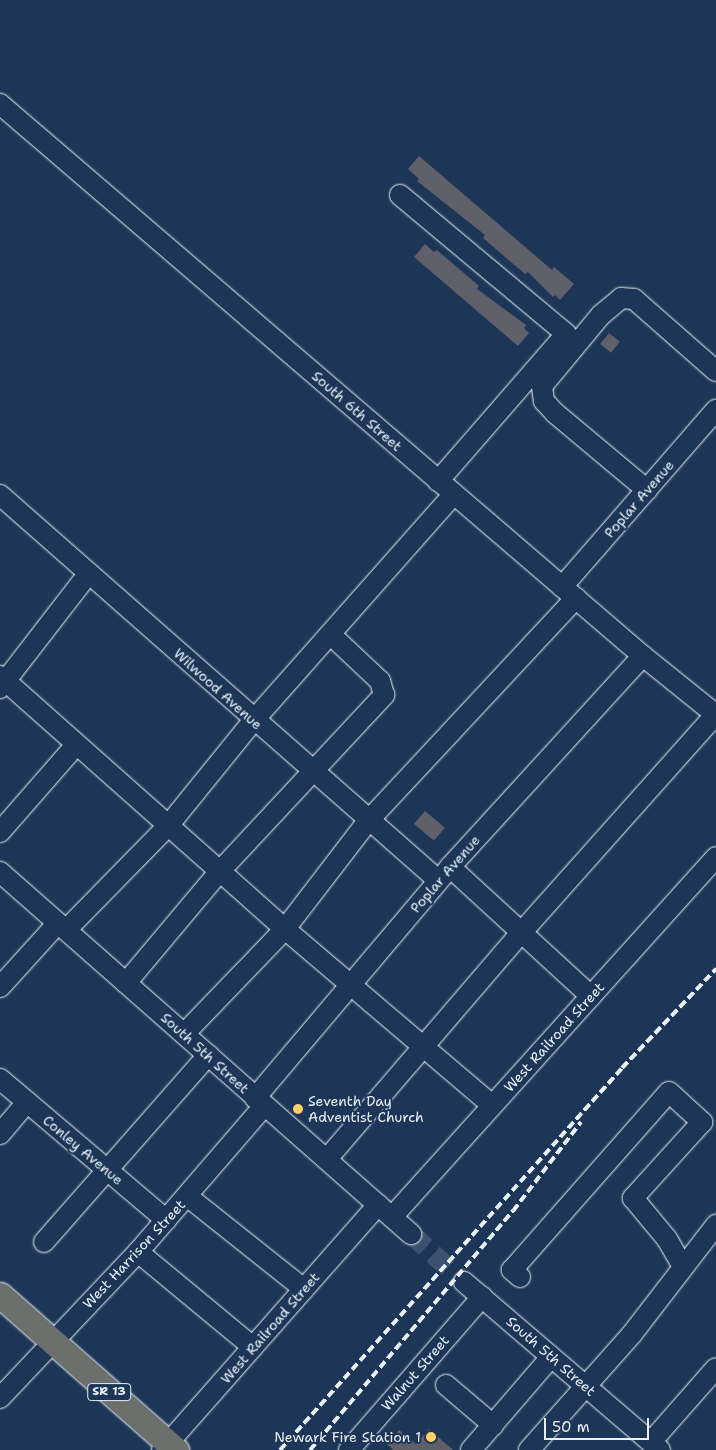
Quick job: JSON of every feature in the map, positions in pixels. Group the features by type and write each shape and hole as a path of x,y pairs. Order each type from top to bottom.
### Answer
{"main road":[{"name":"SR 13","path":"0,1295 168,1448"}],"street":[{"name":"South 6th Street","path":"0,104 569,593 643,656 716,714"},
{"path":"400,196 566,334 438,480"},
{"path":"647,490 555,413 544,401 542,386 600,315 621,298 634,299 716,371"},
{"name":"Poplar Avenue","path":"184,1034 285,929 368,821 569,593 647,490 716,410"},
{"path":"0,987 168,826 253,721 332,636 454,494"},
{"name":"Wilwood Avenue","path":"0,495 368,821 444,874 520,934 592,996"},
{"path":"89,573 2,682 285,929 492,1105"},
{"path":"126,983 220,871 384,695 380,681 332,636"},
{"name":"Poplar Avenue","path":"260,1102 350,985 444,874 643,656"},
{"path":"327,1159 422,1045 716,714"},
{"path":"0,832 76,745"},
{"name":"West Railroad Street","path":"168,1448 253,1346 304,1289 492,1105 716,857"},
{"name":"South 5th Street","path":"0,872 411,1234"},
{"path":"44,1242 208,1055"},
{"name":"Conley Avenue","path":"0,1079 166,1220"},
{"path":"520,1277 512,1270 669,1092 709,1116 633,1198 667,1238 683,1267"},
{"path":"0,1134 27,1102"},
{"name":"West Harrison Street","path":"0,1398 51,1341 138,1252 187,1196 260,1102"},
{"path":"187,1196 304,1289"},
{"path":"529,1450 586,1387 716,1225"},
{"path":"138,1252 253,1346"},
{"name":"South 5th Street","path":"464,1282 656,1446"},
{"name":"Walnut Street","path":"349,1450 482,1297"},
{"path":"471,1450 551,1357"},
{"path":"656,1446 716,1368"},
{"path":"446,1385 493,1425"}],"building":[{"path":"419,156 552,270 554,267 574,284 560,300 555,295 553,297 528,272 525,274 483,238 485,235 417,181 419,179 408,169"},
{"path":"425,244 434,252 437,250 479,286 477,289 526,325 524,328 529,333 518,346 414,257"},
{"path":"609,333 620,342 611,353 600,344"},
{"path":"425,811 445,828 434,841 414,824"},
{"name":"Newark Fire Station 1","path":"429,1429 453,1450 393,1450 387,1444 399,1430 416,1444"}],"tunnel":[{"path":"411,1234 464,1282"}],"railway":[{"path":"280,1450 622,1068 716,969"},
{"path":"310,1450 513,1211 581,1122"}],"place":[{"name":"Seventh Day Adventist Church","path":"298,1109"},
{"name":"Newark Fire Station 1","path":"431,1437"}]}
